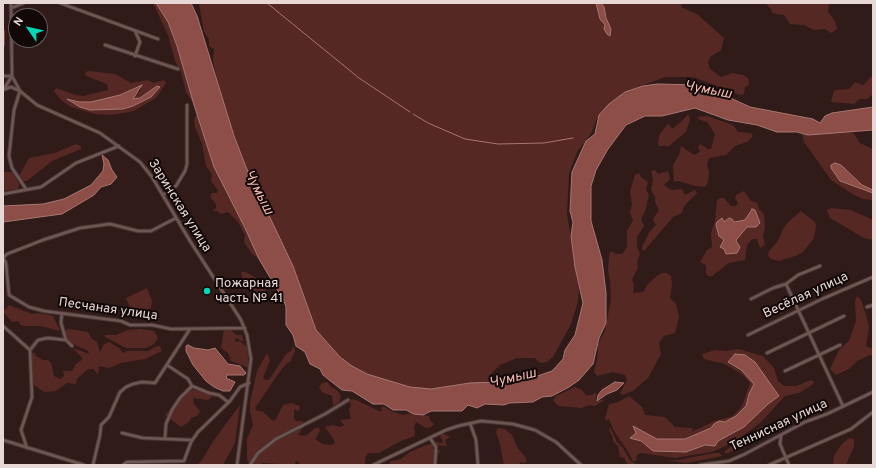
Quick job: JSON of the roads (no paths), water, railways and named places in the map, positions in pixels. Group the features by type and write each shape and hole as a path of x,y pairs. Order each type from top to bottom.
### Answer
{"street":[{"name":"Заринская улица","path":"11,3 11,8"},
{"path":"11,8 24,3"},
{"path":"60,3 158,39"},
{"path":"134,30 138,34 140,42 135,56"},
{"path":"105,45 178,69"},
{"name":"Заринская улица","path":"12,48 12,76 20,91 37,105 94,129 120,146 144,166 163,195 202,262 234,307 245,328 251,359 237,465"},
{"path":"3,76 12,76"},
{"path":"3,90 12,76"},
{"path":"3,90 11,87 20,91 14,110 9,156 12,168 26,189"},
{"path":"163,195 176,186 185,171 188,140 187,105"},
{"path":"3,194 41,187 76,163 120,146"},
{"path":"3,258 7,254 80,228 110,224 138,231 151,231 176,218"},
{"name":"Песчаная улица","path":"3,258 6,263 10,296 29,307 120,321 130,325 152,325 171,329 245,328"},
{"path":"750,299 773,288 786,284 798,275 820,266"},
{"name":"Весёлая улица","path":"748,335 873,277"},
{"path":"786,284 844,406"},
{"path":"867,307 873,304"},
{"path":"62,313 61,323 66,340 72,346"},
{"path":"766,353 844,316"},
{"path":"3,326 30,350"},
{"path":"93,465 101,425 109,417 120,392 133,384 142,382 155,383 190,329"},
{"path":"27,448 21,430 32,397 30,350 35,343 43,338 66,340"},
{"path":"784,371 840,345"},
{"path":"166,365 188,379 192,386 209,393 219,395 228,402"},
{"path":"123,465 126,462 184,461 192,440 210,418 228,402 240,387 248,383"},
{"path":"165,438 166,424 172,410 180,398 192,386"},
{"name":"Теннисная улица","path":"700,465 733,459 805,422 827,414 873,392"},
{"path":"250,465 258,453 276,439 325,414 348,400"},
{"path":"769,465 851,429 873,412"},
{"path":"470,423 476,440 478,465"},
{"path":"373,465 458,426 470,423 503,423 536,430 556,442 581,465"},
{"path":"122,433 143,438 192,440"},
{"path":"781,435 780,444 789,465"},
{"path":"430,438 436,447 435,465"},
{"path":"772,439 780,444"},
{"path":"3,440 84,465"}],"water":[{"name":"Чумыш","path":"156,3 191,3 197,16 234,136 246,167 293,266 316,330 340,357 352,366 367,374 410,387 431,389 470,383 523,381 552,371 563,359 565,350 575,335 583,303 575,267 571,236 573,222 570,211 572,172 586,141 595,134 599,115 609,104 625,92 643,86 657,84 697,85 709,88 750,107 813,119 820,123 825,116 832,113 873,107 873,130 808,135 797,132 777,132 757,125 728,120 695,108 662,116 645,116 626,125 608,149 596,170 591,186 591,221 602,260 606,293 606,323 599,338 593,364 579,380 569,387 552,396 542,397 533,402 509,403 504,405 485,404 477,408 468,405 462,411 431,411 423,415 414,414 406,410 393,410 384,404 373,404 352,391 342,390 323,375 320,369 310,364 305,352 296,346 293,335 286,325 286,307 284,301 259,259 214,167 177,46 168,22"},
{"path":"596,3 601,3 604,7 606,18 611,29 610,36 604,29 605,25 600,19"},
{"path":"142,85 133,99 140,98 157,86 160,87 151,97 123,109 90,110 80,107 67,99 79,102 91,102 120,95"},
{"path":"102,155 108,160 117,177 111,184 101,187 94,195 62,214 3,222 3,206 43,204 64,199 91,185 103,171 104,164"},
{"path":"835,163 841,165 862,185 873,190 873,193 840,181 831,168 831,165"},
{"path":"752,209 755,210 760,223 756,227 747,227 737,239 736,241 740,247 737,253 726,254 724,249 720,247 724,240 719,236 716,225 717,222 722,218 724,222 729,218 734,222 745,220"},
{"path":"188,345 194,348 208,350 215,348 228,364 240,366 246,373 244,375 227,375 226,378 235,382 230,391 223,391 214,387 206,381 193,365 186,351 186,346"},
{"path":"735,354 745,355 755,362 779,396 768,404 744,427 718,441 715,446 705,445 686,452 653,451 641,441 630,438 636,433 633,426 657,439 685,439 711,428 719,421 725,422 736,416 746,406 749,394 754,384 741,370 728,362"},
{"path":"615,382 624,383 617,390 607,394 597,401 598,395 602,390"}],"waterway":[{"path":"267,3 359,78 410,112"},
{"path":"3,31 3,45"},
{"path":"413,114 428,123 465,139 498,144 544,143 573,138"}],"place":[{"name":"Пожарная часть № 41","path":"207,291"}]}
